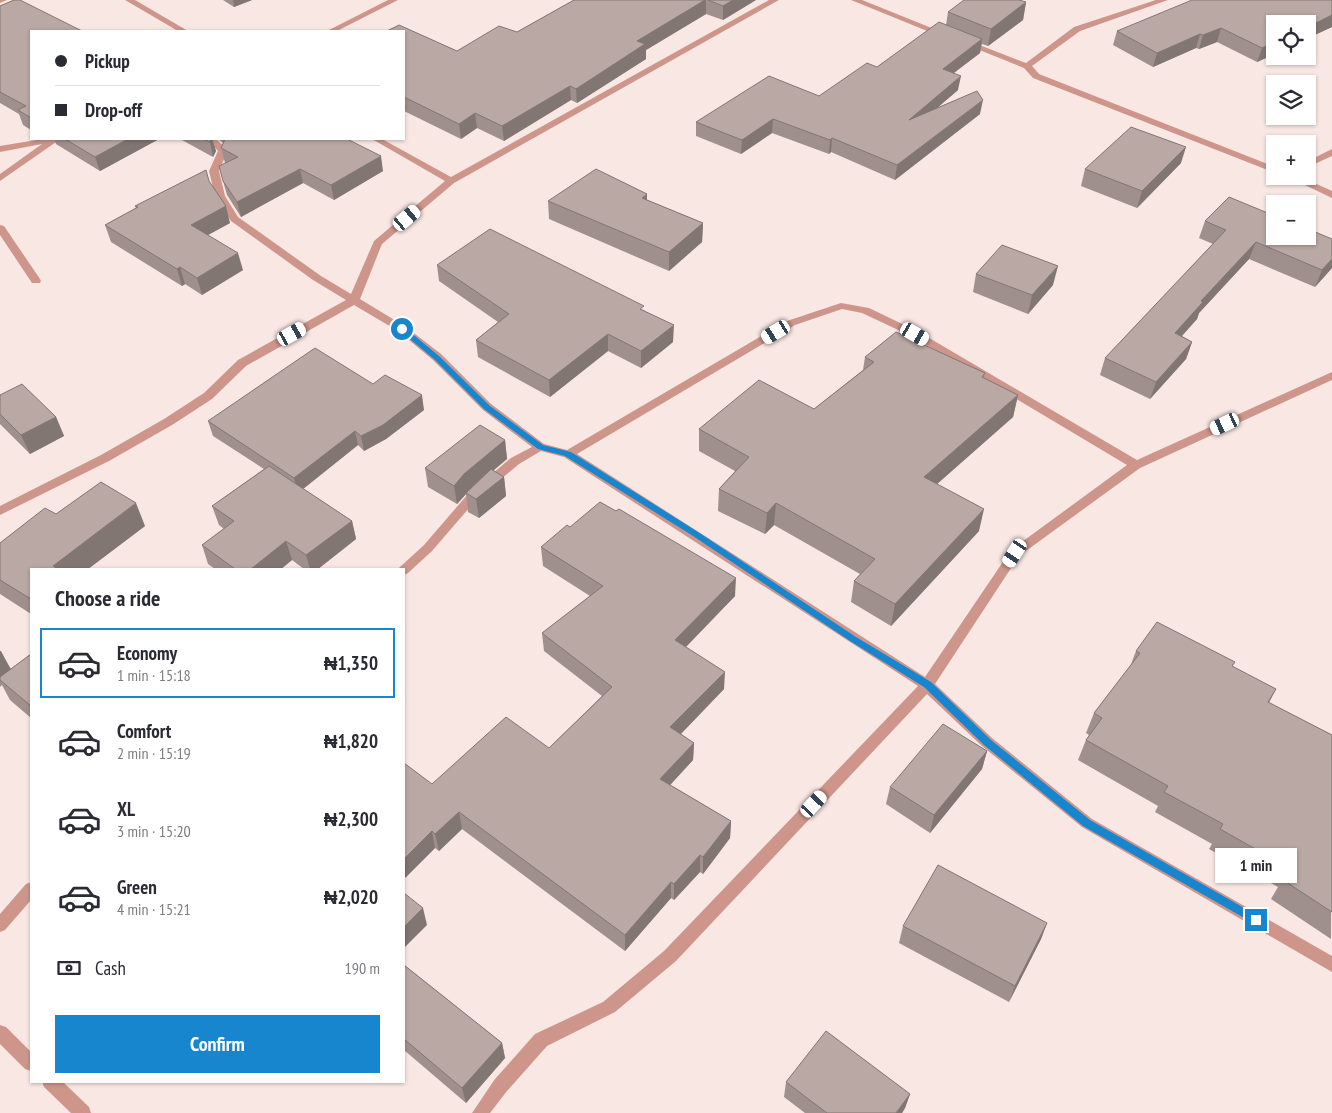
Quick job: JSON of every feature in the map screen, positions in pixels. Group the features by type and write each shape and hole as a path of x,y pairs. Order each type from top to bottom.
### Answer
{"street":[{"path":"129,0 182,30"},
{"path":"333,30 394,0"},
{"path":"0,512 105,458 168,422 208,396 242,363 354,300 378,243 451,181 776,0"},
{"path":"855,0 1027,66 1036,76 1266,166"},
{"path":"1027,66 1077,29 1164,0"},
{"path":"0,149 50,140"},
{"path":"0,178 55,140"},
{"path":"212,140 223,150 214,171 220,196 234,218 317,278 402,329 437,358 487,408 540,447 568,454 695,534 853,639 928,684 987,742 1086,823 1332,965"},
{"path":"378,140 451,181"},
{"path":"1316,160 1332,152"},
{"path":"1310,185 1332,195"},
{"path":"0,228 36,281"},
{"path":"568,454 791,323 841,306 865,310 915,334 1136,465"},
{"path":"480,1113 501,1085 542,1040 609,1006 670,956 928,684 1015,553 1136,465 1332,376"},
{"path":"405,569 428,548 472,497 515,461 540,447"},
{"path":"0,925 30,890"},
{"path":"0,1033 30,1062"},
{"path":"52,1083 83,1113"}],"building":[{"path":"14,0 20,0 80,30 30,30 30,117 18,110 26,106 0,92 0,6"},
{"path":"574,0 705,0 637,41 645,44 576,89 570,86 502,126 475,113 459,124 405,97 405,30 389,30 399,25 457,51 499,26 517,32"},
{"path":"708,0 733,0 723,6"},
{"path":"964,0 1019,0 1026,2 991,29 948,12"},
{"path":"1192,0 1332,0 1332,15 1316,23 1316,15 1266,15 1266,46 1262,48 1221,28 1203,35 1200,34 1157,53 1117,31"},
{"path":"939,22 982,39 943,69 961,76 909,120 977,91 983,100 897,165 832,138 830,140 773,119 742,140 696,122 769,76 819,96 867,63 877,67"},
{"path":"1131,127 1186,147 1142,191 1085,169"},
{"path":"67,140 126,140 95,157"},
{"path":"225,140 349,140 381,156 331,185 300,169 237,202 223,181 219,166 238,157 221,148"},
{"path":"596,169 647,194 642,198 703,223 669,252 548,201"},
{"path":"206,170 209,181 226,206 191,225 238,253 197,278 180,267 177,269 105,225 138,207 135,206"},
{"path":"1229,197 1266,212 1266,245 1316,245 1316,232 1332,239 1332,259 1322,270 1256,242 1201,301 1203,302 1175,333 1192,342 1156,382 1105,358 1226,230 1205,221"},
{"path":"490,229 644,306 640,309 674,325 641,351 608,334 549,380 476,340 509,314 437,265"},
{"path":"1002,245 1058,266 1032,295 976,274"},
{"path":"896,332 985,373 982,377 1018,395 924,477 984,509 895,604 854,581 875,559 776,503 767,513 719,489 749,457 699,429 759,380 814,409 874,362 865,357"},
{"path":"315,348 373,384 385,375 422,395 383,425 361,436 355,431 294,478 208,421"},
{"path":"22,384 56,417 21,435 0,414 0,395"},
{"path":"480,425 505,440 464,474 454,486 425,468"},
{"path":"269,466 352,521 306,555 286,541 252,568 234,568 202,545 234,521 212,506"},
{"path":"491,469 504,477 476,499 466,493"},
{"path":"101,482 136,503 53,566 56,568 30,568 30,598 0,580 0,543 45,508 56,514"},
{"path":"600,502 616,511 619,509 736,578 675,640 725,672 670,727 694,743 660,779 731,821 703,857 700,855 674,884 671,882 625,935 459,812 435,834 432,831 405,858 405,764 432,784 506,717 549,748 612,687 542,633 603,586 541,547 567,525 570,527"},
{"path":"1157,622 1235,662 1232,666 1276,689 1268,702 1332,735 1332,912 1283,880 1291,869 1220,829 1223,824 1164,792 1168,786 1086,740 1102,718 1094,713 1140,653 1136,651"},
{"path":"30,655 30,705 0,680 0,677"},
{"path":"943,724 987,751 934,815 890,787"},
{"path":"938,865 1047,923 1015,986 903,926"},
{"path":"405,894 423,908 405,926"},
{"path":"405,966 502,1043 462,1088 405,1040"},
{"path":"826,1031 910,1094 896,1113 827,1113 786,1082"}],"route":[{"path":"402,329 437,358 487,408 540,447 568,454 695,534 853,639 928,684 987,742 1032,781 1086,823 1256,920"}]}
